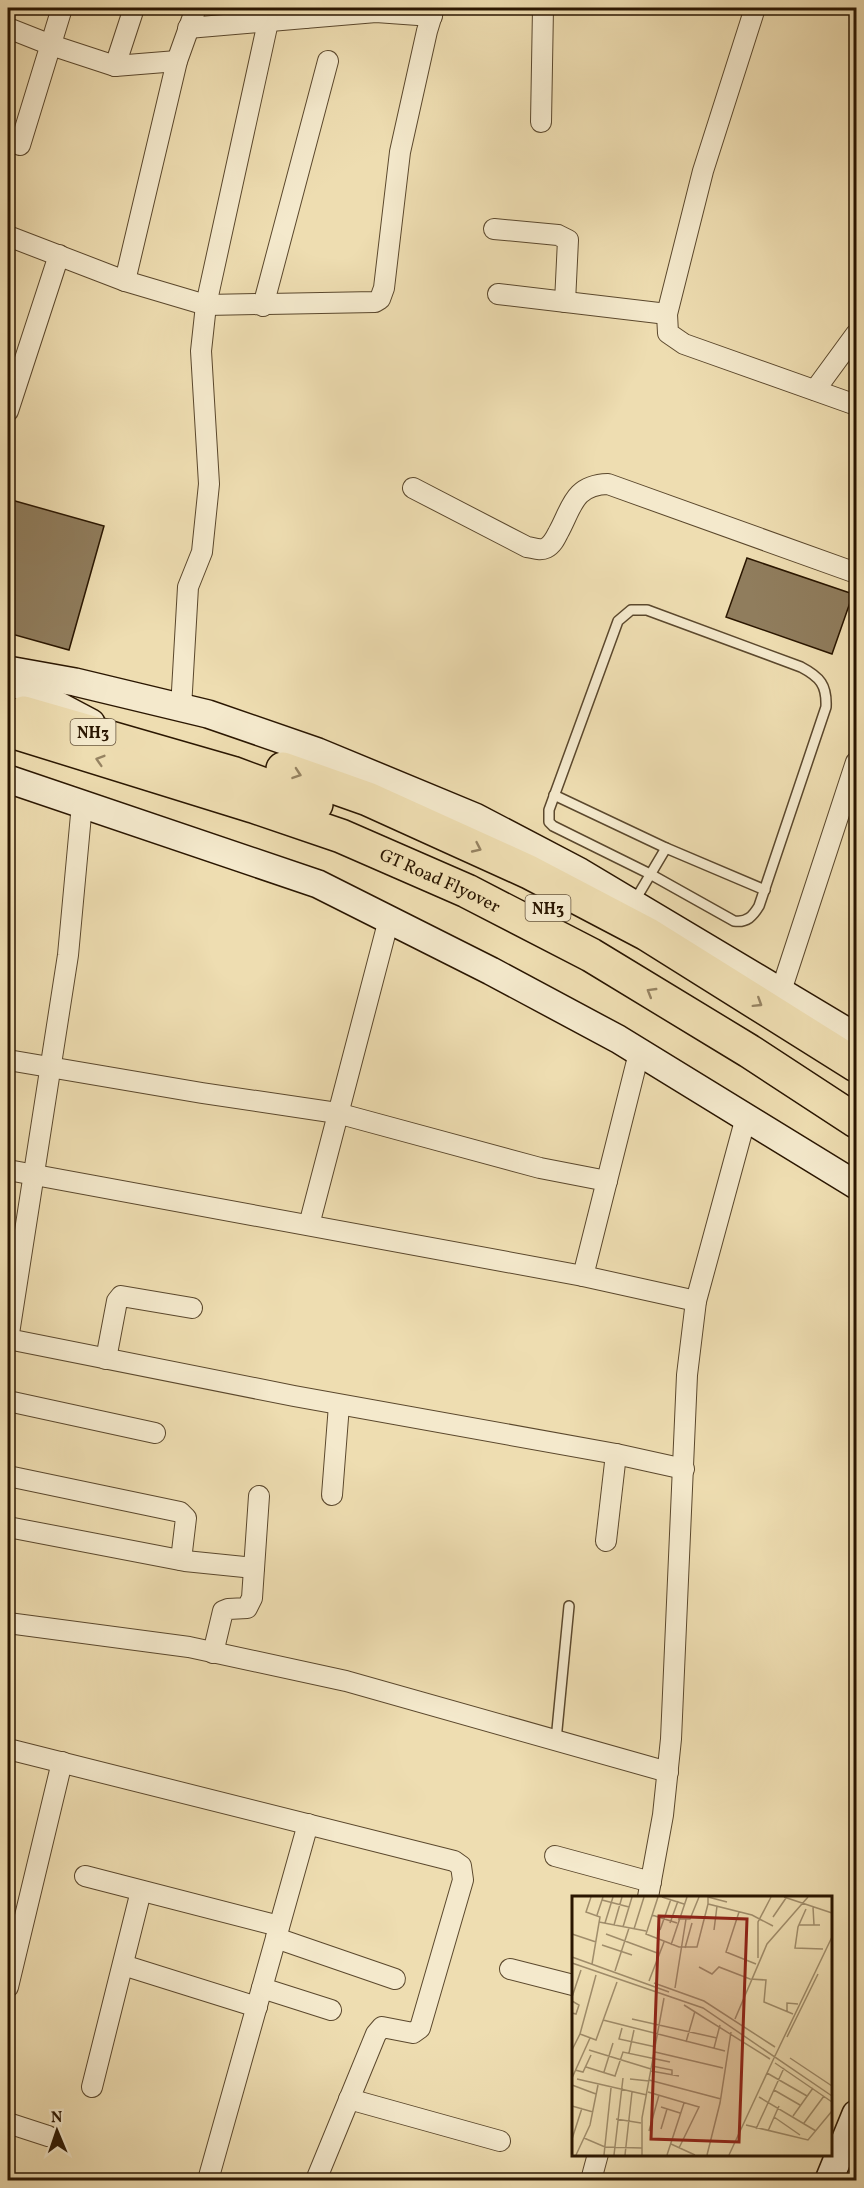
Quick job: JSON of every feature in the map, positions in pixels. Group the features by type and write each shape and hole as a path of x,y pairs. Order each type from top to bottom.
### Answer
{"highway":[{"name":"NH3","path":"8,708 123,741 167,767"},
{"name":"NH3","path":"8,730 167,767"},
{"path":"167,767 249,757 390,808 529,872 647,934 856,1065"},
{"path":"167,767 221,813 328,854 456,910 581,974 856,1146"},
{"name":"GT Road Flyover","path":"167,767 253,806 341,836 467,891 591,955 813,1081 856,1098"},
{"name":"GT Road Flyover","path":"813,1081 856,1121"}],"street":[{"path":"20,145 62,8"},
{"path":"116,66 134,8"},
{"path":"125,281 177,62 196,8"},
{"path":"542,122 543,8"},
{"path":"755,8 703,171 667,314 668,333 673,339 856,405"},
{"path":"8,236 125,281 206,305 369,303 380,299 384,288 400,152 433,12 307,13 268,22 188,28"},
{"path":"181,708 188,586 202,552 209,484 201,351 206,305 268,22"},
{"path":"8,28 116,66 177,62"},
{"path":"263,306 328,61"},
{"path":"494,229 558,234 568,240 565,302"},
{"path":"8,411 14,370 59,255"},
{"path":"498,294 667,314"},
{"path":"815,390 856,334"},
{"path":"413,488 527,547 544,549 552,544 571,504 578,495 585,489 608,484 856,573"},
{"path":"8,670 75,682 208,714 318,752 475,817 580,872 856,1037"},
{"path":"8,679 123,741"},
{"path":"781,991 856,762"},
{"path":"8,779 318,884 491,971 618,1039 856,1185"},
{"path":"82,804 68,955 34,1175 12,1290 8,1340 339,1405 684,1469"},
{"path":"309,1225 389,919"},
{"path":"584,1276 639,1053"},
{"path":"8,1060 201,1093 337,1113 540,1168 607,1181"},
{"path":"555,1856 650,1890 668,1772 687,1375 696,1301 746,1117"},
{"path":"8,1170 584,1276 696,1301"},
{"path":"106,1359 117,1301 121,1296 192,1308"},
{"path":"8,1401 155,1433"},
{"path":"332,1495 339,1405"},
{"path":"606,1541 616,1455"},
{"path":"8,1476 180,1512 186,1518 181,1560"},
{"path":"213,1653 223,1611 247,1608 250,1605 260,1496"},
{"path":"8,1527 181,1560 254,1568"},
{"path":"8,1623 189,1647 346,1681 668,1772"},
{"path":"8,1749 454,1861 461,1866 464,1872 463,1880 420,2028 413,2033 388,2027 379,2029 316,2181"},
{"path":"8,1987 62,1762"},
{"path":"208,2181 308,1824"},
{"path":"85,1876 278,1932 395,1979"},
{"path":"92,2087 141,1891"},
{"path":"123,1965 259,1997 331,2010"},
{"path":"510,1969 572,1985"},
{"path":"349,2099 500,2141"},
{"path":"829,2181 856,2114"},
{"path":"8,2123 48,2136"},
{"path":"591,2181 598,2155"}],"lane":[{"path":"631,610 647,610 801,667 817,676 822,682 826,694 826,707 765,890 753,916 741,922 734,921 650,874 553,826 548,817 554,795 618,621 631,610"},
{"path":"554,795 666,848 765,890"},
{"path":"633,904 666,848"},
{"path":"556,1740 569,1606"}],"building":[{"path":"8,499 104,526 69,650 8,633"},
{"path":"747,558 853,594 832,654 726,617"}]}
